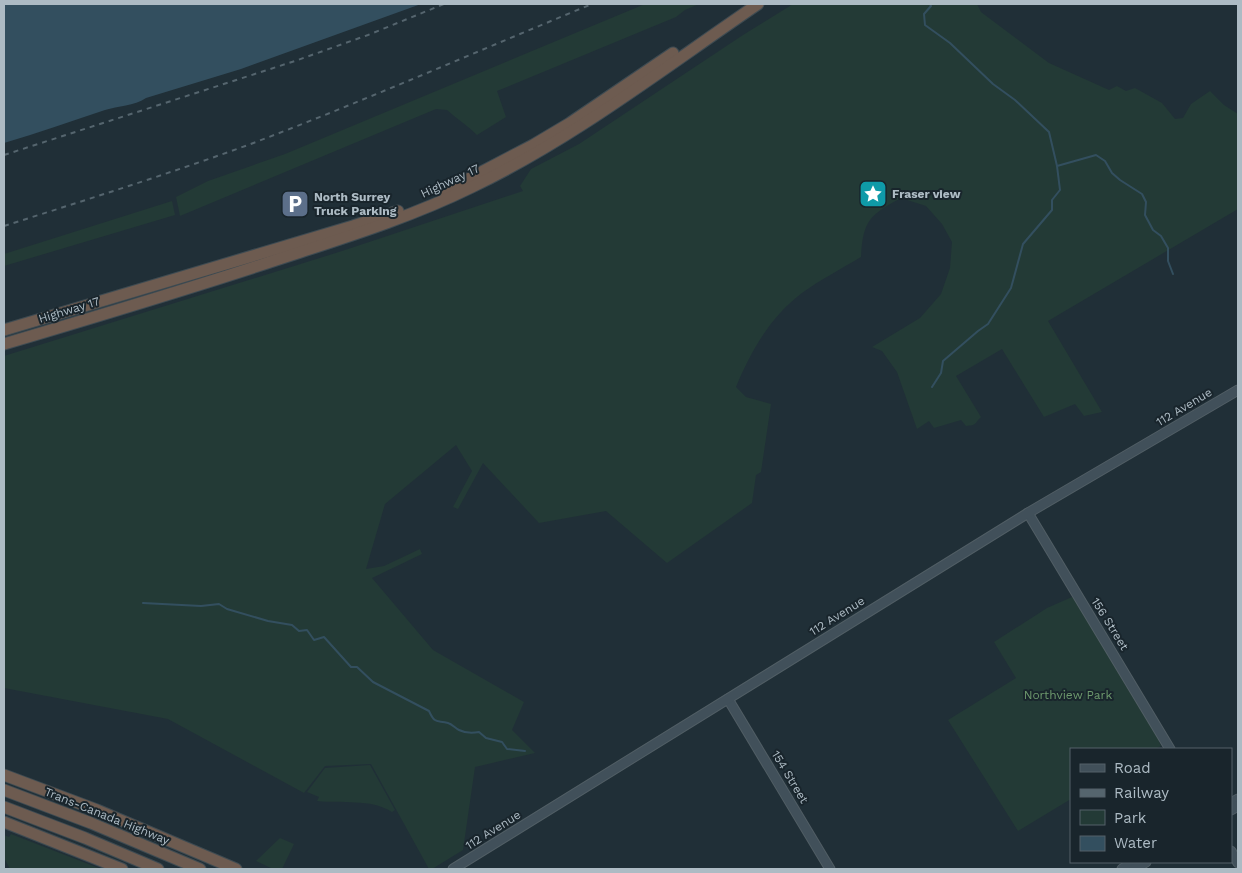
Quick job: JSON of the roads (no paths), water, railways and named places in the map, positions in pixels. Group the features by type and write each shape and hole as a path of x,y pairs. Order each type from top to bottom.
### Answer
{"highway":[{"name":"Highway 17","path":"4,330 353,226 435,196 486,171 570,123 744,4"},
{"name":"Highway 17","path":"4,344 176,292 363,232 439,203 537,153 574,130 758,4"},
{"path":"4,338 96,310 176,292"},
{"path":"4,325 89,305"},
{"path":"4,775 97,810 236,869"},
{"name":"Trans-Canada Highway","path":"4,790 91,823 200,869"},
{"path":"4,807 158,869"},
{"path":"4,822 122,869"}],"street":[{"name":"112 Avenue","path":"452,869 1028,512 1238,390"},
{"name":"156 Street","path":"1028,512 1169,748"},
{"name":"154 Street","path":"728,698 830,869"}],"water":[{"path":"4,4 421,4 241,69 4,143"}],"waterway":[{"path":"930,4 931,6 924,14 925,25 950,43 993,84 1015,100 1049,132 1057,166 1060,190 1052,200 1052,210 1023,244 1011,288 988,324 943,361 941,373 932,387"},
{"path":"1057,166 1096,155 1105,161 1112,173 1120,180 1142,194 1146,202 1145,215 1153,230 1161,236 1168,248 1168,261 1173,274"},
{"path":"143,603 201,606 219,604 227,609 268,621 292,625 299,631 307,630 314,640 324,637 351,667 357,667 373,682 429,711 436,721 449,724 464,732 479,732 486,738 502,742 507,749 525,751"}],"railway":[{"path":"4,155 295,61 368,35 444,4"},
{"path":"4,226 157,177 248,145 592,4"}],"place":[{"name":"Fraser view","path":"873,194"},
{"name":"North Surrey Truck Parking","path":"295,204"}],"park label":[{"name":"Northview Park","path":"1068,695"}]}
